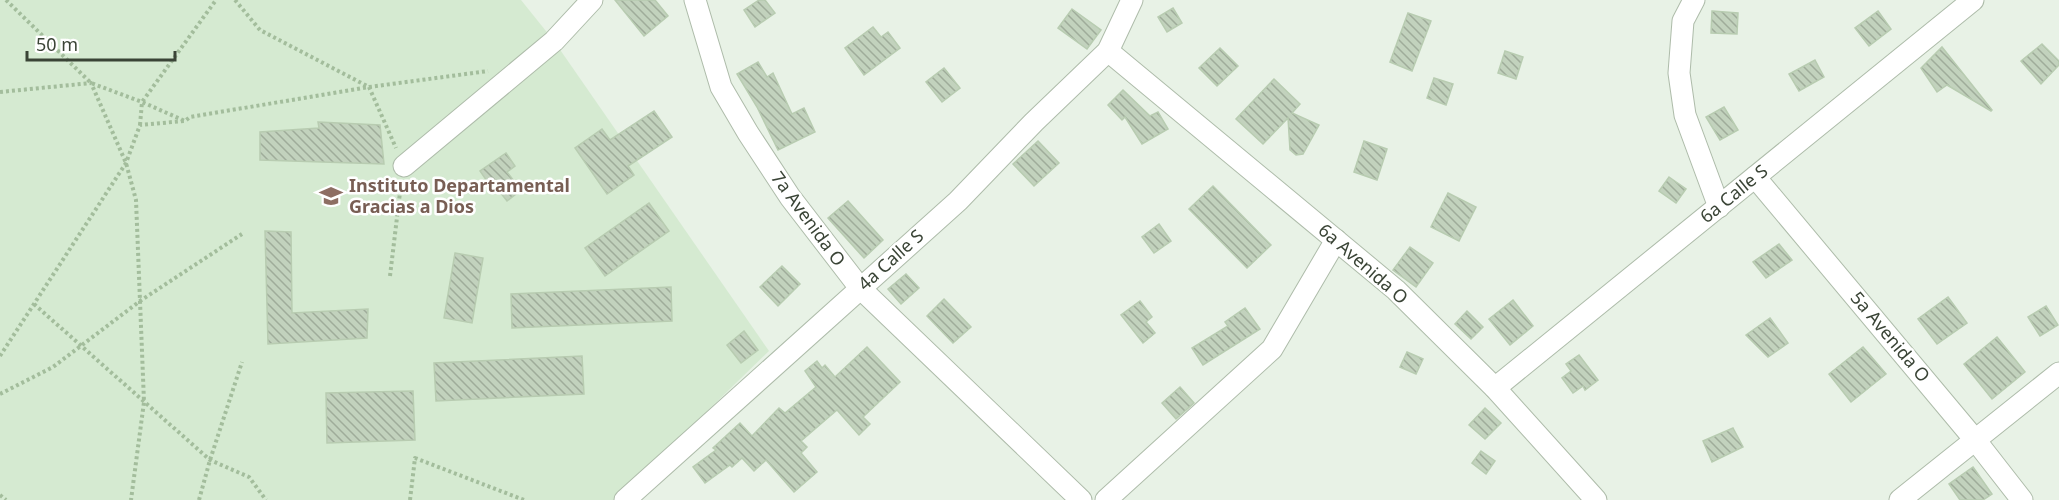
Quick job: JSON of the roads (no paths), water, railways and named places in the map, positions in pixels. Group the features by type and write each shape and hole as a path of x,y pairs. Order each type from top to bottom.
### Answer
{"street":[{"path":"404,166 554,41 592,0"},
{"name":"7a Avenida O","path":"695,0 721,87 790,197 860,288 1081,500"},
{"name":"4a Calle S","path":"637,496 957,201 1108,51 1132,0"},
{"path":"1694,0 1683,21 1679,73 1685,115 1719,207"},
{"name":"6a Calle S","path":"1495,388 1973,0"},
{"name":"6a Avenida O","path":"1108,51 1396,290 1495,388 1596,500"},
{"name":"5a Avenida O","path":"1755,177 1976,441 2022,500"},
{"path":"1106,500 1272,349 1336,240"},
{"path":"1900,500 2059,373"}],"place":[{"name":"Instituto Departamental Gracias a Dios","path":"331,196"}]}
